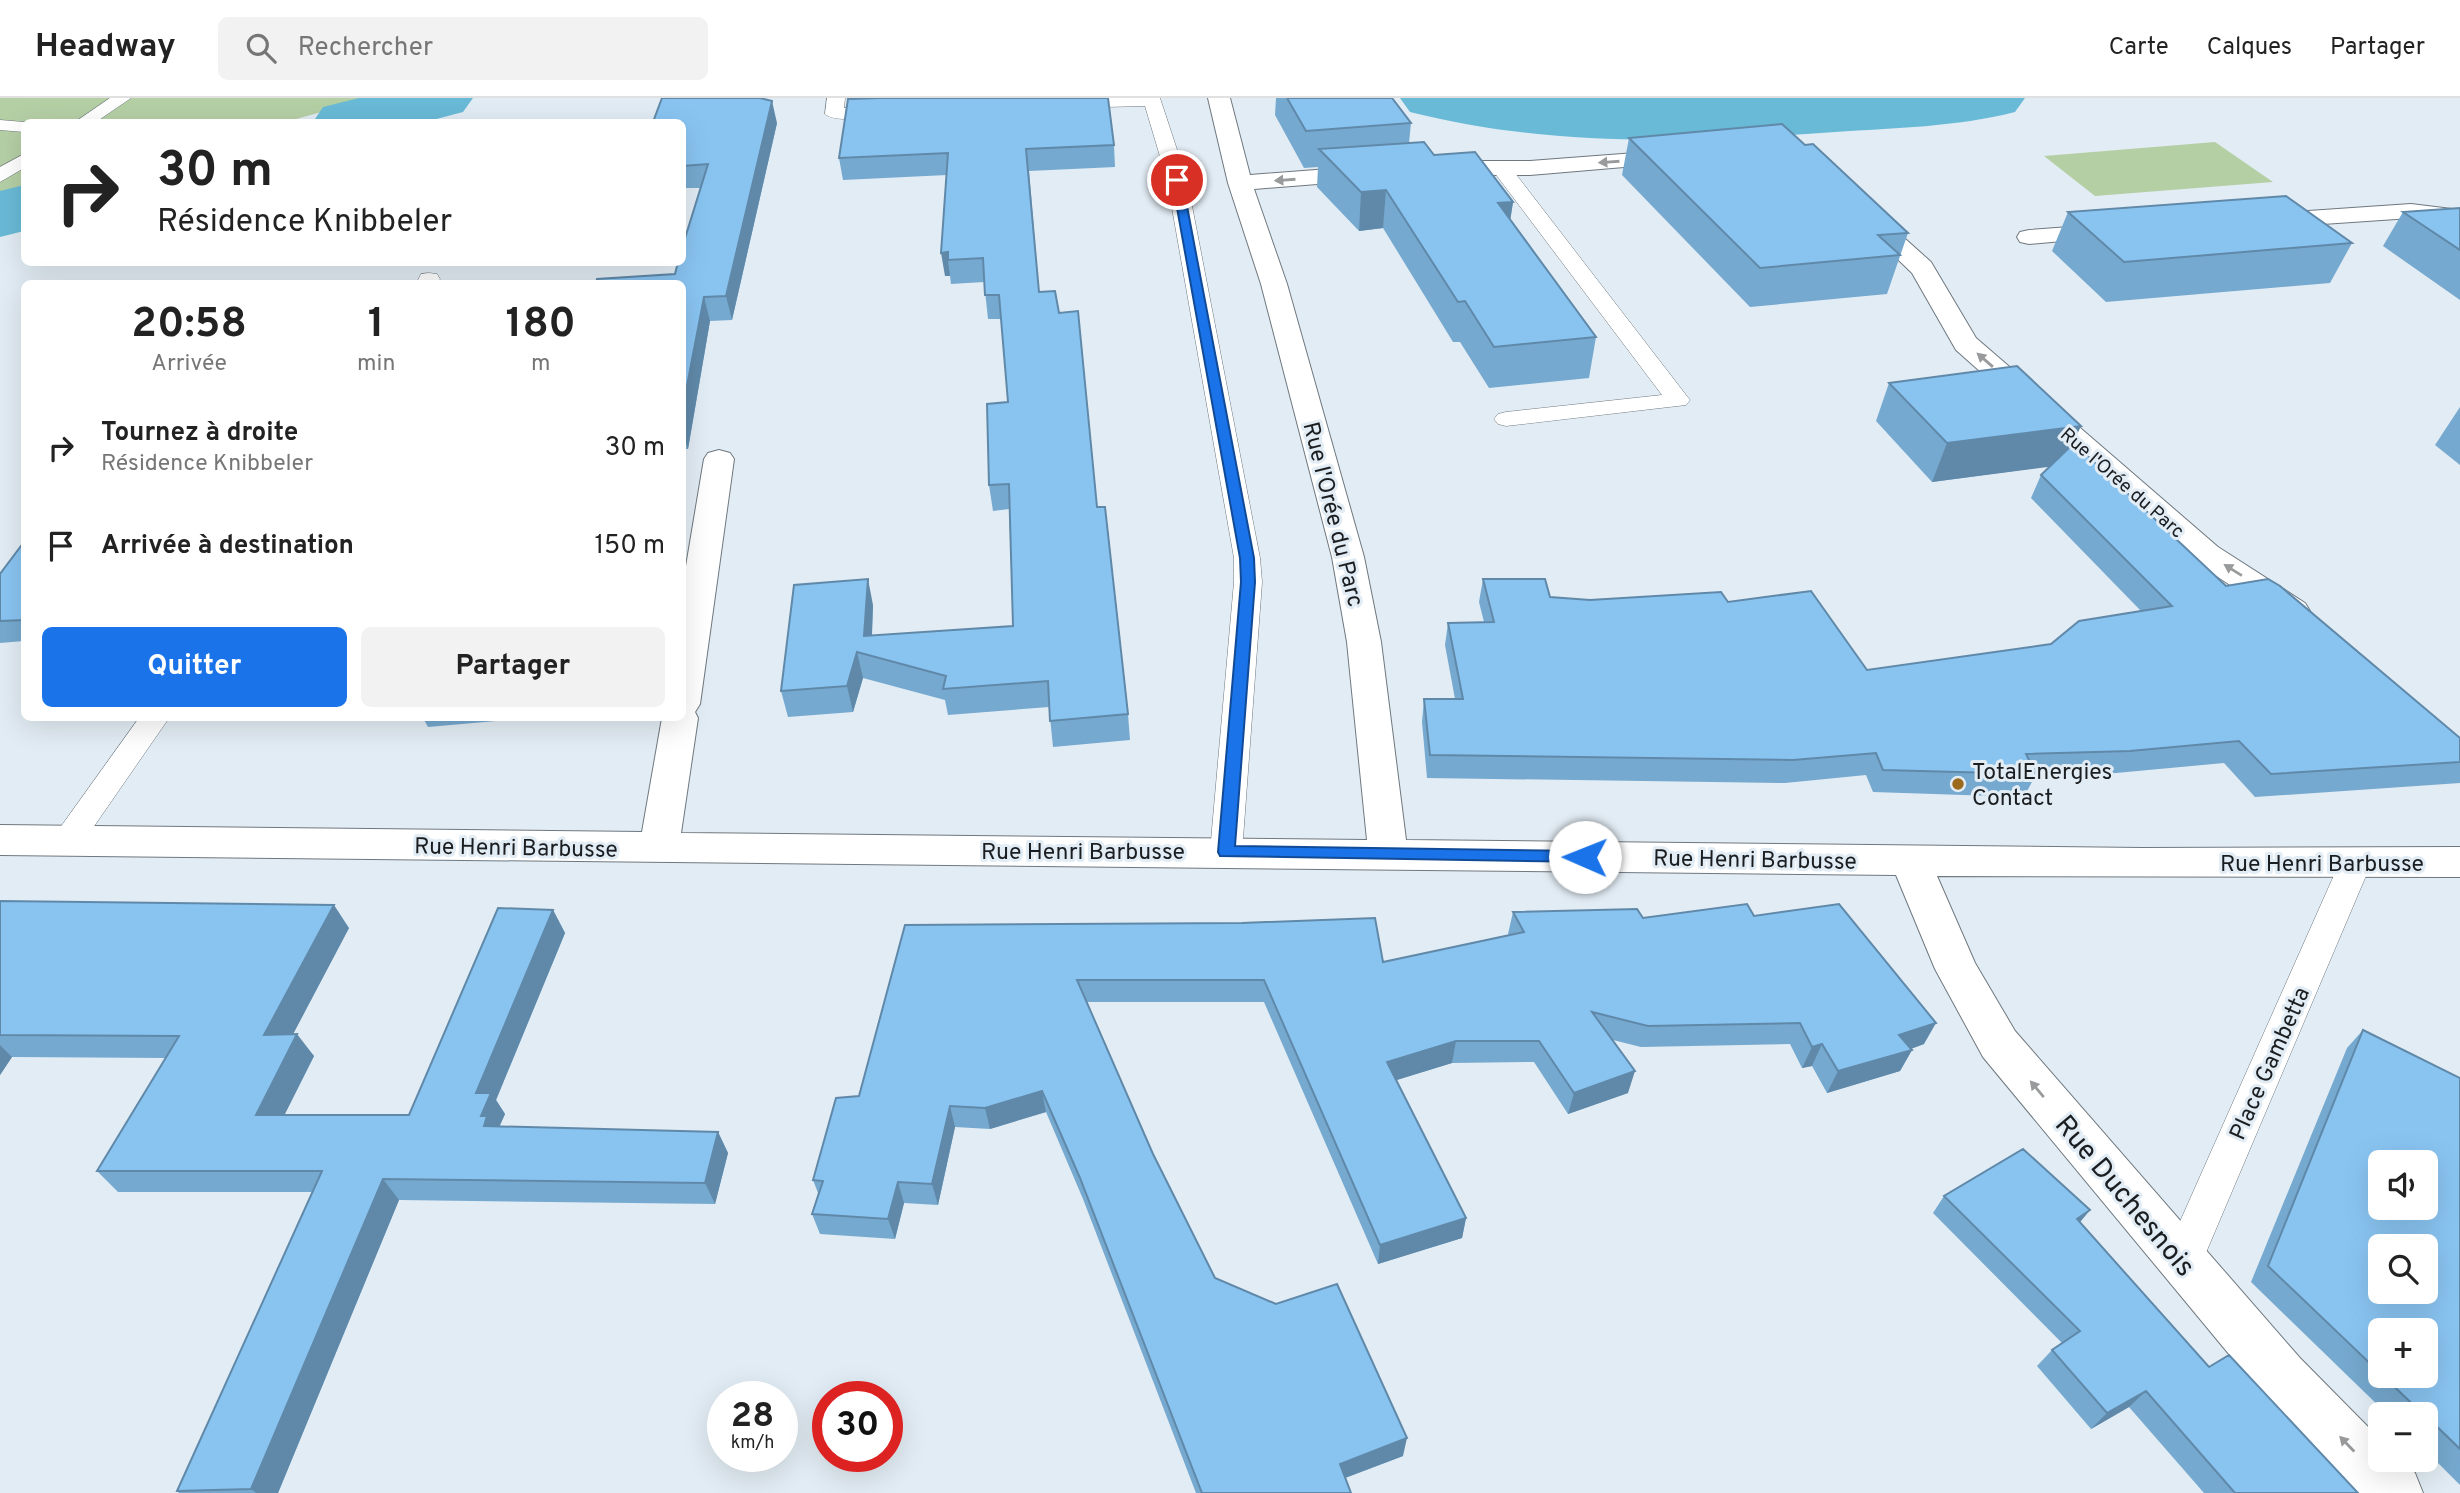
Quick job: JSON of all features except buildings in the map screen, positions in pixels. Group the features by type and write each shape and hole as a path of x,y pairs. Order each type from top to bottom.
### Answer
{"street":[{"name":"Rue l'Orée du Parc","path":"1219,98 1240,183 1274,284 1354,586 1364,642 1388,854"},
{"path":"1240,183 1707,154"},
{"name":"Rue l'Orée du Parc","path":"1849,202 1920,264 1930,278 1951,325 1966,344 2206,554 2279,599 2311,625"},
{"path":"2246,222 2411,211 2460,216"},
{"path":"2029,237 2138,230"},
{"path":"686,678 719,459"},
{"path":"659,849 680,721"},
{"name":"Rue Henri Barbusse","path":"0,840 1910,861 2356,864 2460,862"},
{"name":"Rue Duchesnois","path":"1910,861 1955,969 1999,1044 2281,1376 2395,1493"}],"lane":[{"path":"89,119 122,98"},
{"path":"836,98 834,114 903,111"},
{"path":"1041,104 1151,99 1177,180 1247,558 1248,582 1226,852"},
{"path":"0,125 21,127"},
{"path":"0,176 21,162"},
{"path":"1501,168 1678,400 1506,419"},
{"path":"68,840 152,721"},
{"name":"Place Gambetta","path":"2182,1262 2356,864"}],"green space":[{"path":"0,98 373,98 296,119 21,119 21,196 0,202"},
{"path":"2215,142 2273,182 2095,196 2044,156"}],"waterway":[{"path":"359,119 439,98"},
{"path":"1434,98 1531,115 1629,121 1777,116 1991,98"},
{"path":"0,214 21,209"}],"place":[{"name":"TotalEnergies Contact","path":"1958,784"}],"route":[{"path":"1177,180 1247,558 1248,582 1226,852 1585,857"}]}
